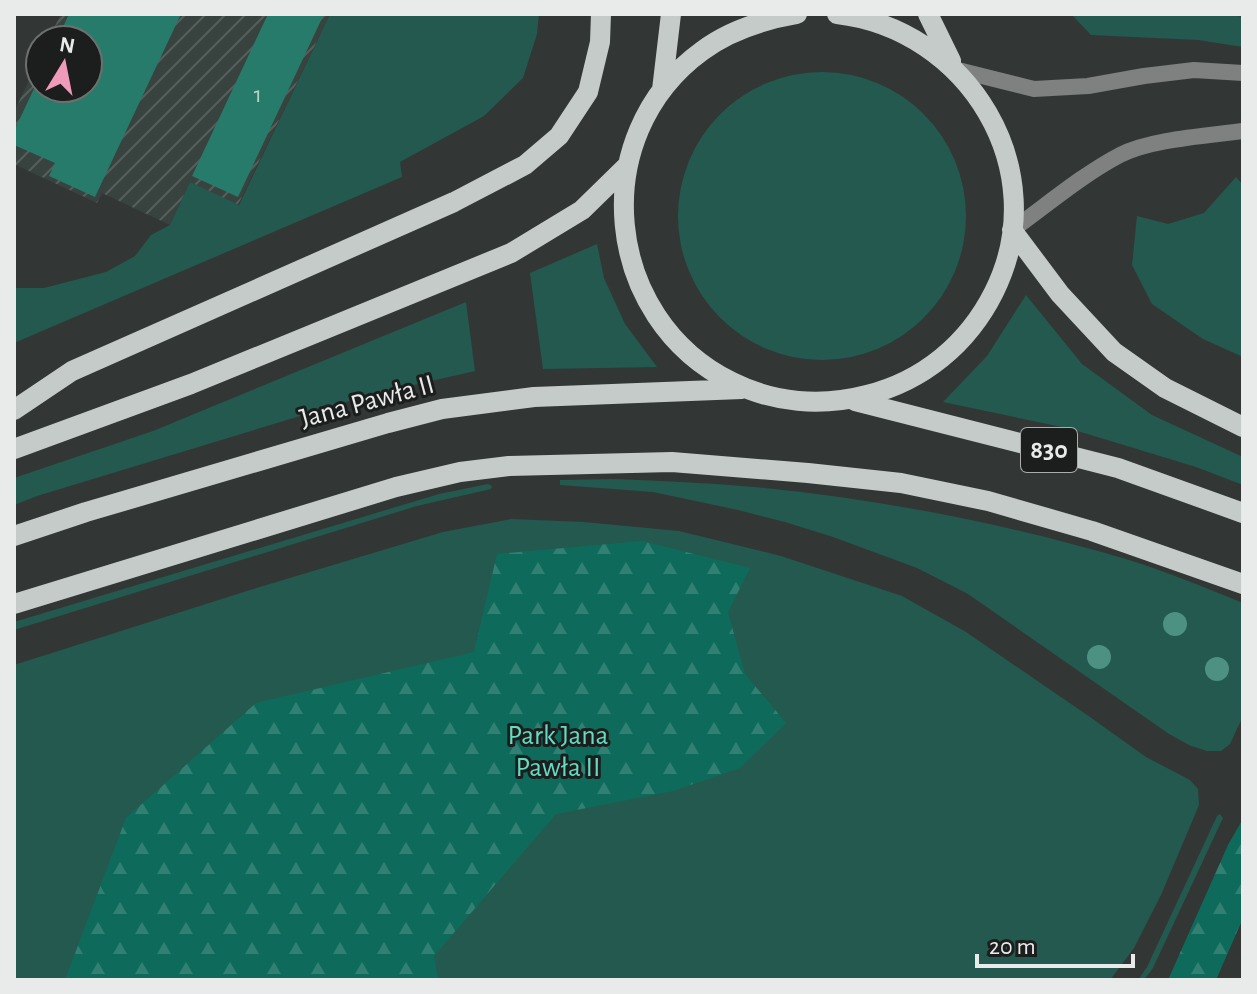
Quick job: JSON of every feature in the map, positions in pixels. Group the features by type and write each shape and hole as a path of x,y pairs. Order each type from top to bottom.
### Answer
{"main road":[{"path":"14,410 72,371 454,202 525,165 559,136 588,92 600,42 601,14"},
{"name":"830","path":"662,90 671,14"},
{"name":"830","path":"797,14 749,25 701,51 680,70 662,90 635,139 627,166 623,201 625,234 633,268 646,299 665,328 688,353 716,374 747,389 798,402 851,400 881,392 910,380 936,363 960,342 980,317 1006,261 1012,230 1013,205 1006,155 998,131 972,88 934,51 910,36 858,16 837,14"},
{"name":"830","path":"928,14 954,69"},
{"path":"14,449 205,379 511,253 582,210 627,166"},
{"path":"1012,230 1060,294 1114,352 1165,388 1243,427"},
{"name":"Jana Pawła II","path":"14,536 86,512 442,409 534,397 747,389"},
{"name":"830","path":"851,400 1118,468 1243,513"},
{"path":"14,604 396,487 460,472 509,466 658,463 901,483 988,501 1092,531 1243,584"}],"street":[{"path":"954,69 1034,89 1088,86 1194,70 1243,73"},
{"path":"1012,230 1083,178 1123,154 1164,142 1243,131"}],"shaded area":[{"path":"61,14 330,14 238,205 190,182 170,225 102,193 97,203 14,164 14,112 24,91 24,104 104,104 104,24 56,24"}],"green space":[{"path":"330,14 539,14 537,34 523,78 484,116 400,162 402,177 14,343 14,288 44,288 106,272 135,256 151,235 170,225 190,182 239,205"},
{"path":"1071,14 1227,14 1243,17 1243,47 1198,40 1091,35"},
{"path":"808,72 836,72 864,78 890,89 924,114 942,136 955,161 966,202 966,230 955,271 942,296 924,318 902,336 864,354 836,360 808,360 780,354 754,343 720,318 702,296 684,258 678,230 678,202 684,174 695,148 720,114 742,96 780,78"},
{"path":"1236,177 1243,185 1243,357 1203,339 1152,304 1132,265 1137,216 1168,224 1204,213"},
{"path":"597,244 604,278 625,324 657,367 543,369 530,273"},
{"path":"1026,295 1082,364 1152,415 1243,457 1243,485 1196,467 1071,429 943,402 987,356"},
{"path":"466,302 475,371 366,396 14,505 14,478 153,431"},
{"path":"615,479 802,492 943,514 1037,535 1172,575 1243,603 1243,716 1230,744 1221,751 1191,746 1169,734 968,594 917,568 833,537 738,510 653,492 560,485 560,480"},
{"path":"488,484 492,486 491,489 417,506 14,630 14,622 439,494"},
{"name":"Park Jana Pawła II","path":"511,519 679,531 781,556 902,596 966,632 1146,757 1190,780 1198,789 1199,805 1161,895 1134,948 1110,980 14,980 14,665 443,532"},
{"path":"642,541 750,568 728,612 745,674 786,723 740,768 673,791 556,814 434,956 438,980 65,980 126,818 256,703 474,652 497,554"},
{"path":"1220,814 1223,818 1153,968 1144,980 1138,980 1147,967"},
{"path":"1243,819 1243,918 1216,980 1168,980 1228,845"}],"building":[{"path":"69,14 181,14 95,197 49,176 55,163 14,145 14,131 27,104 104,104 104,24 64,24"},
{"path":"268,14 324,14 238,197 192,176"}]}
